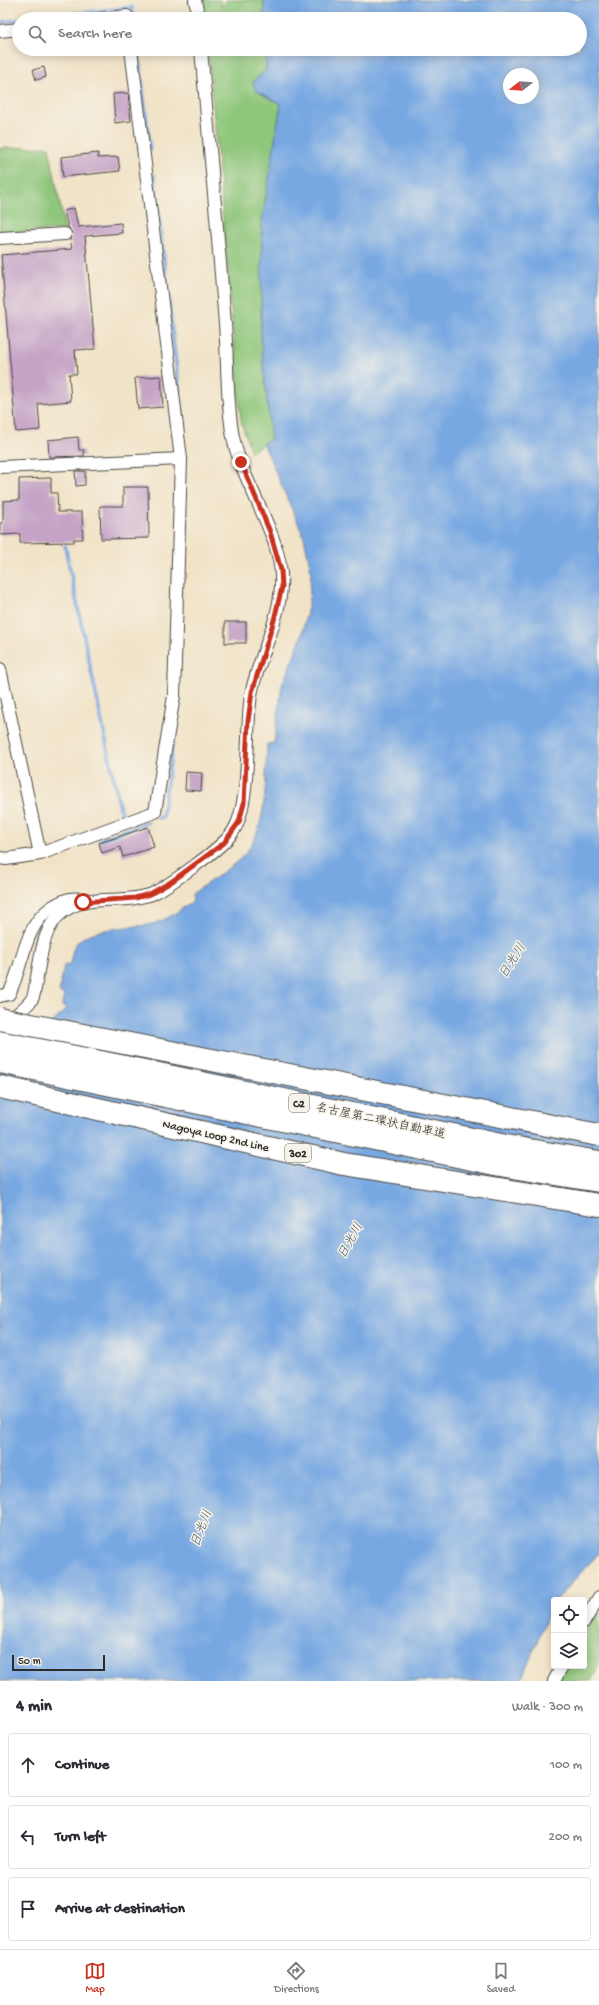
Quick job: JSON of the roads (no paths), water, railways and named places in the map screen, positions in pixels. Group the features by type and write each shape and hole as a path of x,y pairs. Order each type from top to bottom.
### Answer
{"highway":[{"path":"0,1019 599,1135"},
{"name":"名古屋第二環状自動車道","path":"0,1041 506,1146 599,1162"},
{"name":"名古屋第二環状自動車道","path":"0,1062 494,1163 599,1180"},
{"name":"Nagoya Loop 2nd Line","path":"0,1087 344,1164 599,1205"}],"street":[{"path":"195,0 198,12"},
{"path":"0,31 12,30"},
{"path":"0,858 6,859 40,854 155,812 174,696 181,459 132,56"},
{"path":"0,1029 33,998 44,939 55,919 64,910 83,902 135,898 150,894 171,882 224,843 239,822 244,803 248,721 252,692 274,620 282,587 281,570 270,532 233,440 229,412 225,325 202,56"},
{"path":"0,238 64,234"},
{"path":"0,467 181,459"},
{"path":"0,669 40,854"},
{"path":"0,996 9,994 14,985 29,935 36,921 60,902 73,897 96,901"},
{"path":"587,1617 599,1597"},
{"path":"554,1681 560,1669"}],"water":[{"name":"日光川","path":"264,0 599,0 599,1553 559,1597 551,1597 551,1607 521,1681 0,1681 0,1065 63,1013 66,1007 62,1006 64,994 59,993 64,965 70,965 75,945 91,934 101,931 147,925 166,919 193,901 192,894 236,863 250,847 257,834 264,804 267,744 274,743 282,685 301,638 309,602 311,571 304,537 263,443 271,439 261,342 262,221 281,104 255,90 253,82 266,70 265,56 587,56 587,12 264,12"}],"waterway":[{"path":"88,12 132,7 133,12"},
{"path":"0,22 12,21"},
{"path":"139,56 150,149"},
{"path":"154,175 183,423"},
{"path":"65,546 122,818"},
{"path":"158,818 162,817 179,701"},
{"path":"100,840 148,822"}]}
